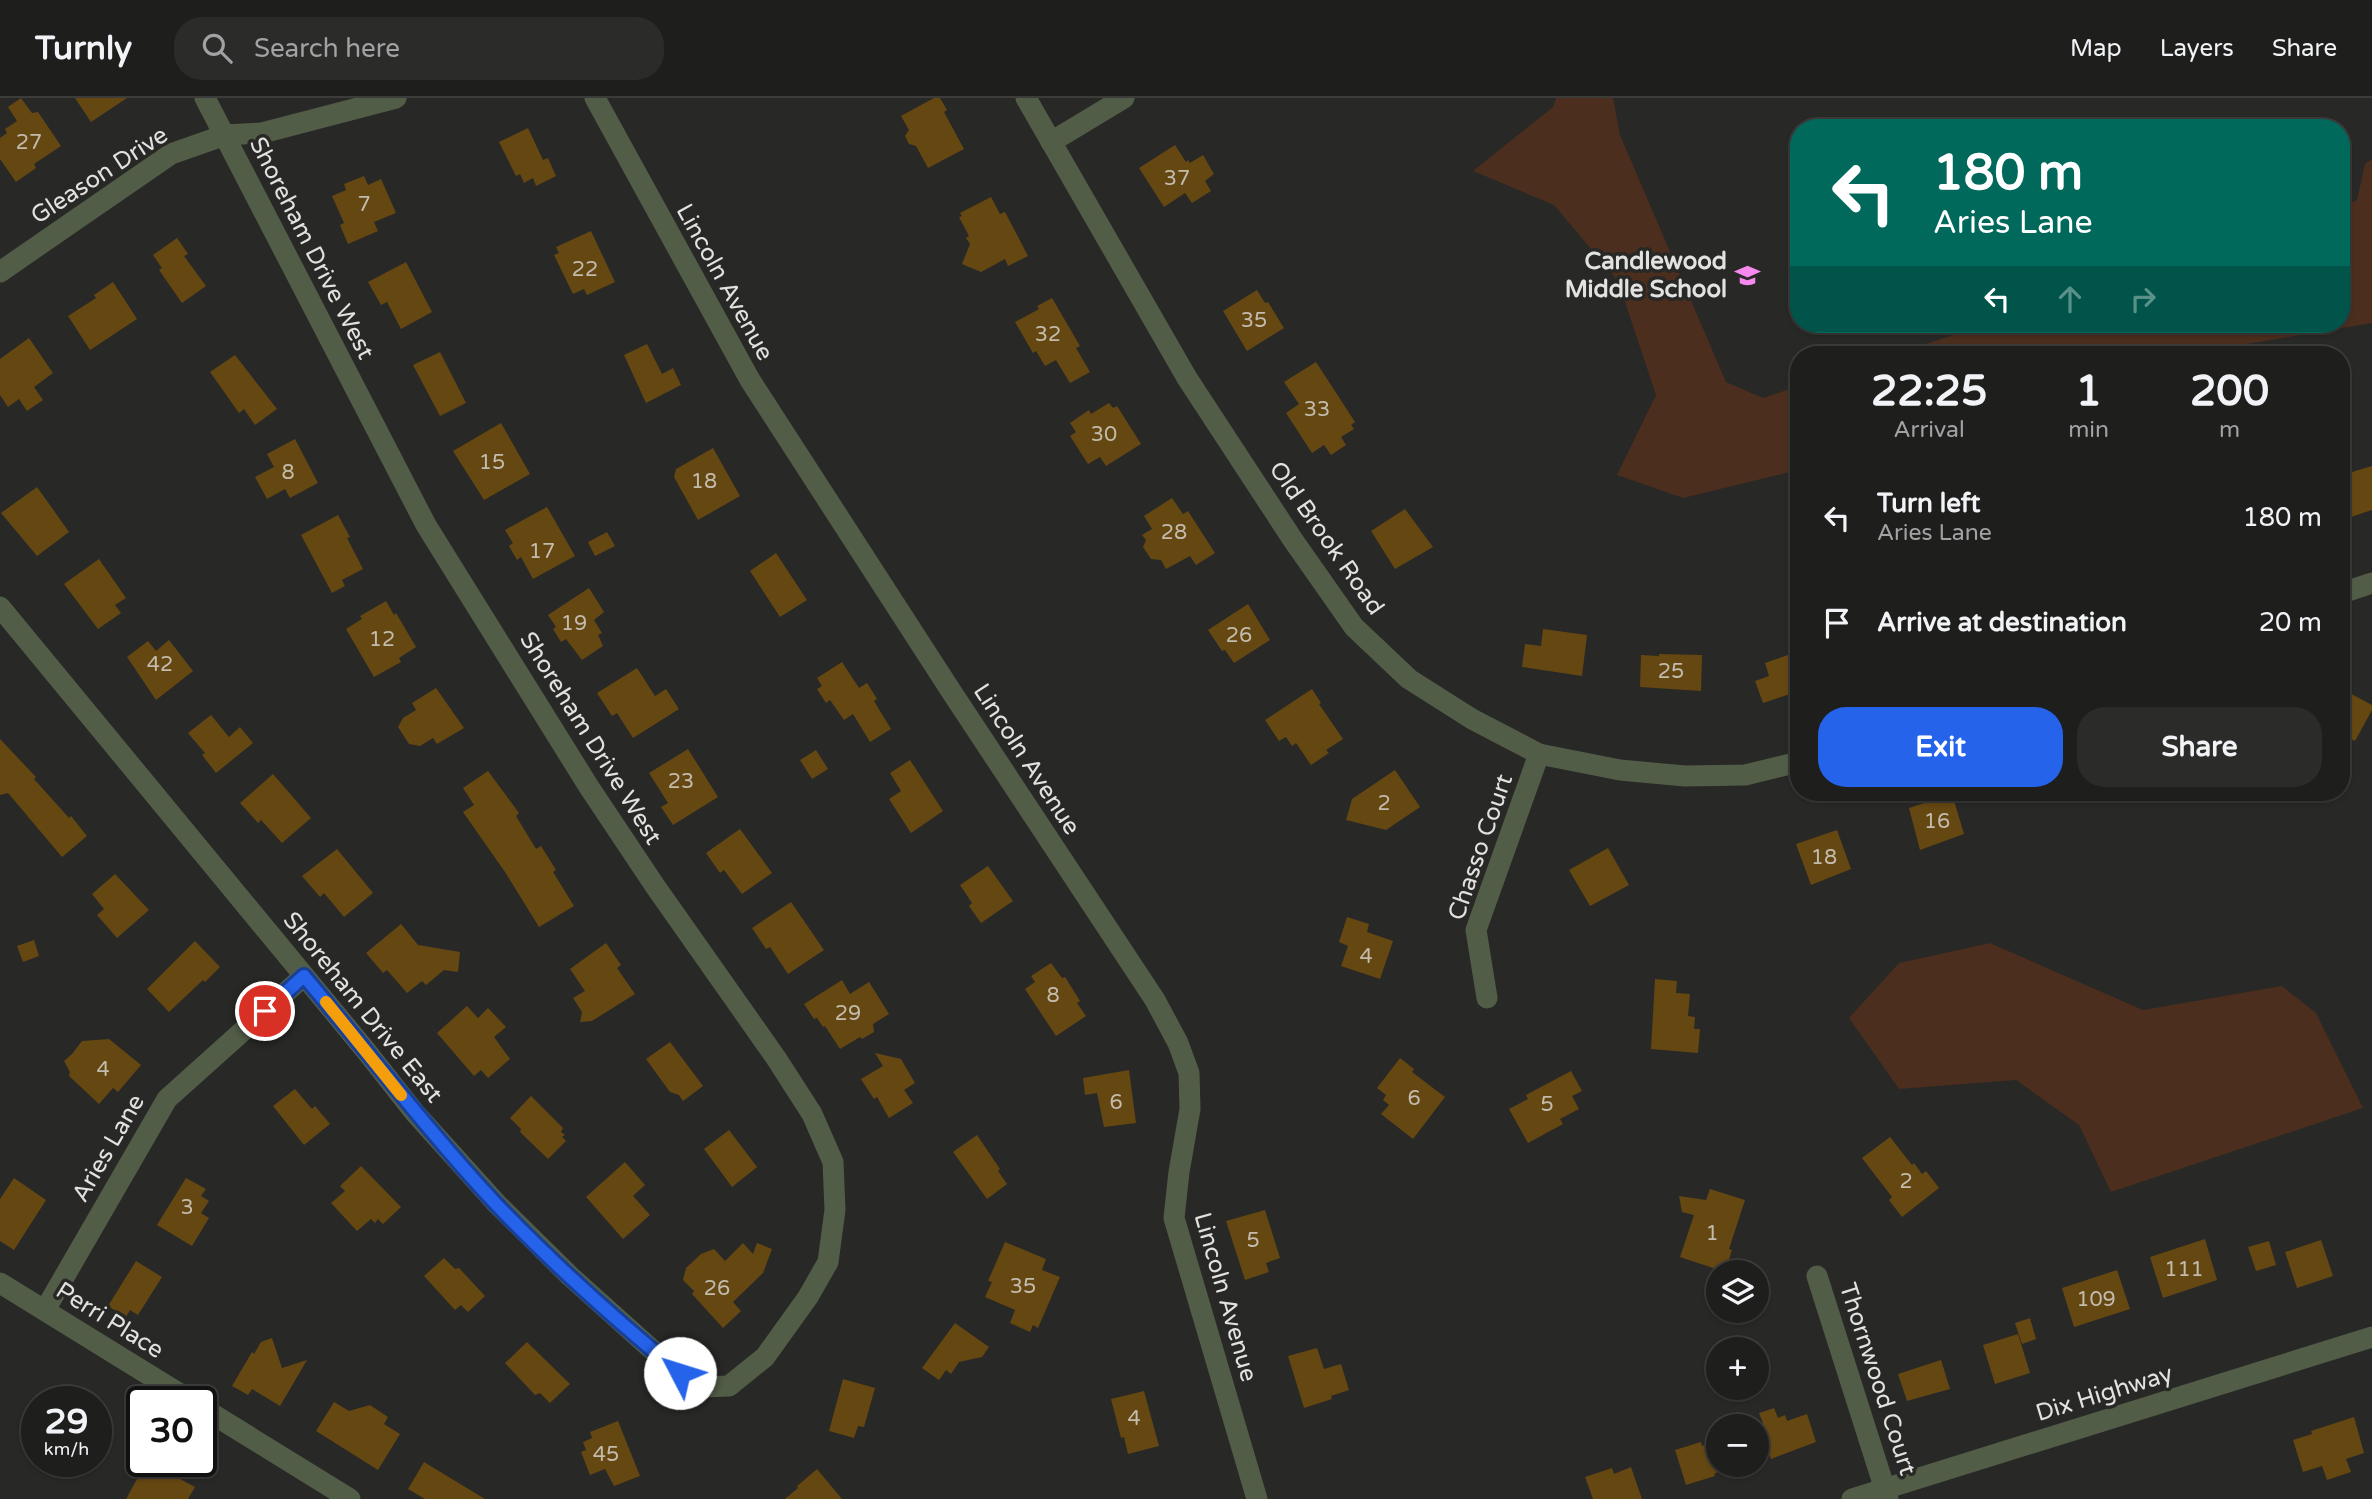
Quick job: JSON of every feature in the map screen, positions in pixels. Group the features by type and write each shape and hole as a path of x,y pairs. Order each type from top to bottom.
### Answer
{"street":[{"name":"Shoreham Drive West","path":"205,98 426,525 654,887 776,1058 812,1114 833,1162 835,1210 828,1262 808,1297 765,1357 729,1386"},
{"name":"Gleason Drive","path":"0,272 171,154 225,135 261,133 396,98"},
{"name":"Lincoln Avenue","path":"595,98 657,215 757,392 1155,1000 1178,1043 1189,1073 1190,1109 1174,1218 1257,1499"},
{"name":"Old Brook Road","path":"1026,98 1187,378 1293,540 1354,626 1409,679 1472,719 1539,754 1620,770 1685,776 1745,775 1790,764"},
{"path":"1051,142 1124,98"},
{"path":"2350,590 2372,583"},
{"name":"Shoreham Drive East","path":"0,607 415,1113 497,1205 570,1276 680,1373 704,1387 729,1386"},
{"name":"Chasso Court","path":"1487,998 1476,930 1539,754"},
{"name":"Aries Lane","path":"45,1310 167,1099 304,976"},
{"name":"Thornwood Court","path":"1817,1276 1886,1494"},
{"name":"Perri Place","path":"0,1283 166,1386"},
{"name":"Dix Highway","path":"1852,1499 1886,1494 2372,1337"},
{"path":"217,1417 349,1499"}],"shaded area":[{"path":"1556,98 1613,98 1620,135 1726,382 1763,398 1790,389 1790,472 1683,498 1617,475 1656,395 1618,281 1554,205 1473,171 1553,107"},
{"path":"2372,159 2372,323 2350,327 2350,203 2357,200 2365,164"},
{"path":"1959,333 2312,333 2235,346 1920,346"},
{"path":"1990,943 2143,1010 2282,986 2316,1013 2363,1108 2111,1192 2079,1125 2016,1080 1899,1089 1849,1018 1899,963"}],"building":[{"path":"21,98 32,113 38,112 61,146 34,164 36,168 16,182 0,159 0,138 7,133 5,129 17,121 8,107"},
{"path":"75,98 127,98 91,122"},
{"path":"934,98 940,98 947,110 944,112 964,149 928,168 916,146 909,144 905,136 909,130 901,116"},
{"path":"528,128 543,160 548,158 556,176 536,186 533,178 524,183 520,174 516,176 499,142"},
{"path":"1175,145 1186,162 1188,160 1190,163 1203,155 1214,174 1205,181 1211,191 1192,203 1185,193 1164,207 1139,168"},
{"path":"364,176 368,185 381,179 396,213 374,222 378,231 348,244 340,225 344,223 332,196 346,190 344,184"},
{"path":"991,197 1000,214 1005,212 1028,256 1008,266 1005,259 981,272 962,264 970,244 959,217 962,216 960,213"},
{"path":"591,231 615,282 587,295 584,289 573,294 554,255 559,253 556,247"},
{"path":"177,238 188,254 184,256 206,286 182,303 159,270 162,268 153,255"},
{"path":"406,262 432,312 401,329 387,302 381,305 368,282"},
{"path":"113,282 137,319 90,350 68,316 96,298 94,295"},
{"path":"1257,290 1284,328 1247,351 1223,311"},
{"path":"1052,298 1080,346 1076,348 1090,372 1070,383 1056,360 1045,366 1036,351 1033,353 1015,322 1039,309 1037,306"},
{"path":"29,338 53,373 34,387 43,400 27,411 19,399 8,407 0,395 0,359"},
{"path":"647,344 662,374 673,368 681,385 646,403 624,355"},
{"path":"440,352 466,403 440,416 413,365"},
{"path":"235,355 277,409 255,425 244,409 239,413 210,372"},
{"path":"1316,362 1355,422 1351,425 1354,429 1341,437 1346,445 1331,455 1324,445 1312,453 1286,413 1299,404 1284,382"},
{"path":"1109,403 1113,408 1117,406 1141,444 1106,466 1100,457 1088,464 1070,436 1076,432 1070,423 1089,410 1091,414"},
{"path":"501,423 530,474 484,500 453,451"},
{"path":"295,439 318,483 290,498 285,489 267,499 255,477 274,467 267,454"},
{"path":"713,448 740,496 698,520 674,477 676,469"},
{"path":"2372,466 2372,510 2350,517 2350,473"},
{"path":"37,487 69,532 37,556 1,513"},
{"path":"1172,498 1183,514 1188,511 1215,553 1196,565 1190,556 1166,569 1161,560 1151,559 1143,547 1146,540 1142,535 1152,529 1144,516"},
{"path":"547,507 575,556 533,579 521,557 517,560 509,546 513,543 505,530"},
{"path":"1405,509 1433,547 1395,569 1371,531"},
{"path":"338,515 363,569 342,580 345,586 332,593 301,535"},
{"path":"607,532 615,546 595,556 588,542"},
{"path":"776,553 807,600 780,617 750,571"},
{"path":"99,559 126,598 115,605 121,613 98,629 64,584"},
{"path":"589,588 604,612 594,620 602,633 598,635 603,646 582,660 566,639 561,642 548,615"},
{"path":"386,601 416,647 399,658 401,662 374,677 346,629 362,619 360,616"},
{"path":"1248,604 1270,640 1234,663 1208,630"},
{"path":"1543,629 1587,635 1582,676 1522,667 1525,644 1541,646"},
{"path":"169,640 193,671 156,700 127,657 148,641 156,651"},
{"path":"1790,654 1790,694 1763,703 1755,681 1769,676 1765,663"},
{"path":"1641,655 1702,655 1701,691 1640,687"},
{"path":"842,662 859,688 867,683 877,699 874,701 891,729 870,742 853,714 844,720 830,700 826,703 817,689 822,686 817,678"},
{"path":"637,668 655,696 666,689 679,709 633,738 617,713 612,716 597,693"},
{"path":"436,688 464,728 437,744 433,738 420,746 409,744 398,727 403,718 416,710 412,703"},
{"path":"1312,689 1343,739 1326,750 1329,753 1311,765 1296,743 1292,746 1286,737 1279,741 1265,720"},
{"path":"2350,693 2372,705 2372,710 2355,741 2350,738"},
{"path":"211,715 229,737 240,727 253,743 216,773 202,755 205,753 188,733"},
{"path":"0,739 87,836 62,857 8,793 0,795"},
{"path":"688,749 718,797 673,825 661,807 668,803 649,773"},
{"path":"816,750 828,769 812,779 800,760"},
{"path":"910,760 943,811 911,833 889,799 901,791 890,773"},
{"path":"1395,770 1420,807 1386,830 1346,820 1352,799"},
{"path":"488,771 519,813 516,816 536,849 541,846 574,906 539,927 463,812 474,805 463,788"},
{"path":"273,774 311,818 282,843 261,820 258,823 240,803"},
{"path":"1930,801 1954,801 1964,834 1920,850 1909,808"},
{"path":"740,829 772,873 742,894 724,870 720,873 706,853"},
{"path":"1837,830 1851,869 1811,885 1796,844"},
{"path":"1608,848 1629,885 1590,906 1569,870"},
{"path":"337,849 373,893 344,917 324,893 320,897 302,876"},
{"path":"988,866 1013,901 981,923 969,906 972,903 960,885"},
{"path":"115,874 149,910 117,938 97,915 104,909 92,894"},
{"path":"791,902 824,950 788,974 770,947 766,949 752,928"},
{"path":"1347,917 1369,924 1367,932 1393,941 1380,979 1341,966 1348,946 1339,942"},
{"path":"401,924 418,945 460,952 458,972 444,970 426,985 422,981 407,993 387,970 383,973 366,953"},
{"path":"34,940 39,956 23,962 17,946"},
{"path":"195,941 220,967 169,1012 147,989"},
{"path":"606,943 621,965 617,968 635,994 592,1021 580,1022 582,1012 573,998 585,991 570,969"},
{"path":"1051,963 1062,978 1065,977 1086,1016 1056,1036 1025,989 1035,982 1031,976"},
{"path":"1655,979 1677,981 1676,993 1690,994 1688,1016 1695,1017 1694,1029 1700,1029 1698,1053 1651,1049"},
{"path":"842,980 850,994 869,982 889,1014 873,1024 874,1032 840,1049 825,1026 823,1027 817,1018 814,1019 804,1004"},
{"path":"467,1006 478,1018 488,1008 506,1027 494,1037 510,1059 488,1078 481,1070 474,1076 437,1033"},
{"path":"109,1039 141,1065 118,1092 113,1088 99,1104 69,1076 70,1072 64,1061 82,1041"},
{"path":"670,1042 703,1086 683,1101 679,1095 670,1092 646,1059"},
{"path":"875,1053 901,1059 915,1083 904,1090 913,1103 889,1118 877,1097 874,1099 861,1079 883,1066"},
{"path":"1400,1058 1414,1069 1412,1072 1445,1097 1413,1139 1381,1114 1389,1105 1383,1100 1386,1095 1377,1088"},
{"path":"1129,1070 1136,1123 1104,1127 1097,1093 1085,1095 1083,1078"},
{"path":"1571,1071 1582,1091 1572,1096 1579,1109 1560,1119 1563,1124 1528,1143 1509,1109 1528,1099 1526,1095"},
{"path":"295,1089 312,1109 315,1106 330,1124 304,1145 273,1106"},
{"path":"531,1096 563,1128 561,1132 565,1135 562,1137 566,1141 548,1159 520,1132 521,1129 510,1118"},
{"path":"729,1130 757,1167 732,1187 704,1149"},
{"path":"977,1135 1007,1184 987,1199 953,1152"},
{"path":"1890,1137 1912,1165 1914,1163 1922,1174 1926,1171 1939,1188 1902,1217 1889,1200 1892,1197 1862,1158"},
{"path":"625,1162 645,1185 633,1196 650,1215 623,1239 586,1197"},
{"path":"361,1166 401,1207 383,1224 378,1219 375,1223 371,1219 357,1231 331,1203 345,1191 340,1186"},
{"path":"14,1178 46,1200 14,1250 0,1241 0,1199"},
{"path":"186,1178 206,1189 201,1196 209,1201 201,1213 209,1218 192,1246 157,1225"},
{"path":"1710,1189 1745,1200 1729,1249 1732,1250 1729,1260 1706,1260 1706,1266 1680,1257 1694,1215 1682,1212 1679,1196 1706,1200"},
{"path":"1265,1210 1280,1258 1266,1263 1269,1272 1245,1280 1226,1221"},
{"path":"2205,1239 2217,1280 2163,1298 2150,1257"},
{"path":"2321,1240 2333,1276 2297,1288 2285,1252"},
{"path":"2269,1241 2276,1265 2256,1271 2248,1247"},
{"path":"1005,1242 1046,1259 1042,1270 1060,1277 1038,1328 1033,1325 1030,1332 1010,1323 1015,1310 985,1297 992,1282 988,1281"},
{"path":"743,1243 753,1254 757,1243 772,1249 763,1273 733,1302 741,1311 723,1328 683,1280 686,1268 701,1254 714,1249 725,1261"},
{"path":"444,1258 455,1269 459,1268 485,1296 468,1312 461,1305 455,1310 424,1276"},
{"path":"136,1261 162,1277 138,1315 130,1310 126,1317 108,1306"},
{"path":"2117,1270 2130,1309 2074,1327 2062,1288"},
{"path":"2030,1318 2036,1339 2022,1344 2015,1323"},
{"path":"955,1323 989,1347 982,1357 959,1362 951,1374 946,1370 939,1380 922,1368"},
{"path":"2018,1334 2030,1373 1995,1384 1983,1345"},
{"path":"272,1338 282,1368 307,1360 280,1406 252,1389 248,1395 232,1386 252,1352 254,1354 261,1342"},
{"path":"527,1342 570,1384 550,1403 540,1393 535,1395 505,1363"},
{"path":"1317,1348 1324,1369 1341,1364 1349,1390 1304,1408 1288,1356"},
{"path":"1941,1360 1950,1389 1907,1401 1898,1374"},
{"path":"843,1379 875,1388 864,1427 858,1426 854,1438 829,1431"},
{"path":"1144,1391 1159,1446 1128,1454 1111,1399"},
{"path":"334,1402 349,1411 370,1405 388,1417 384,1424 400,1434 378,1470 316,1431"},
{"path":"1774,1408 1778,1418 1785,1415 1787,1421 1807,1414 1816,1442 1771,1459 1769,1414 1759,1413"},
{"path":"2354,1417 2364,1453 2346,1459 2351,1472 2327,1480 2322,1466 2303,1472 2293,1440"},
{"path":"618,1421 640,1476 614,1486 605,1469 590,1475 581,1452 586,1450 583,1442 592,1438 590,1432"},
{"path":"1701,1442 1702,1446 1706,1445 1706,1477 1712,1477 1686,1485 1675,1450"},
{"path":"424,1462 485,1499 425,1499 408,1489"},
{"path":"1631,1467 1642,1499 1593,1499 1585,1477 1612,1468 1614,1474"},
{"path":"817,1469 842,1499 785,1499 797,1486"},
{"path":"138,1477 177,1477 195,1487 188,1499 126,1499"}],"slow traffic":[{"path":"326,1002 401,1095"}],"place":[{"name":"Candlewood Middle School","path":"1747,275"}],"route":[{"path":"265,1011 304,976 415,1113 497,1205 570,1276 680,1373"}]}
